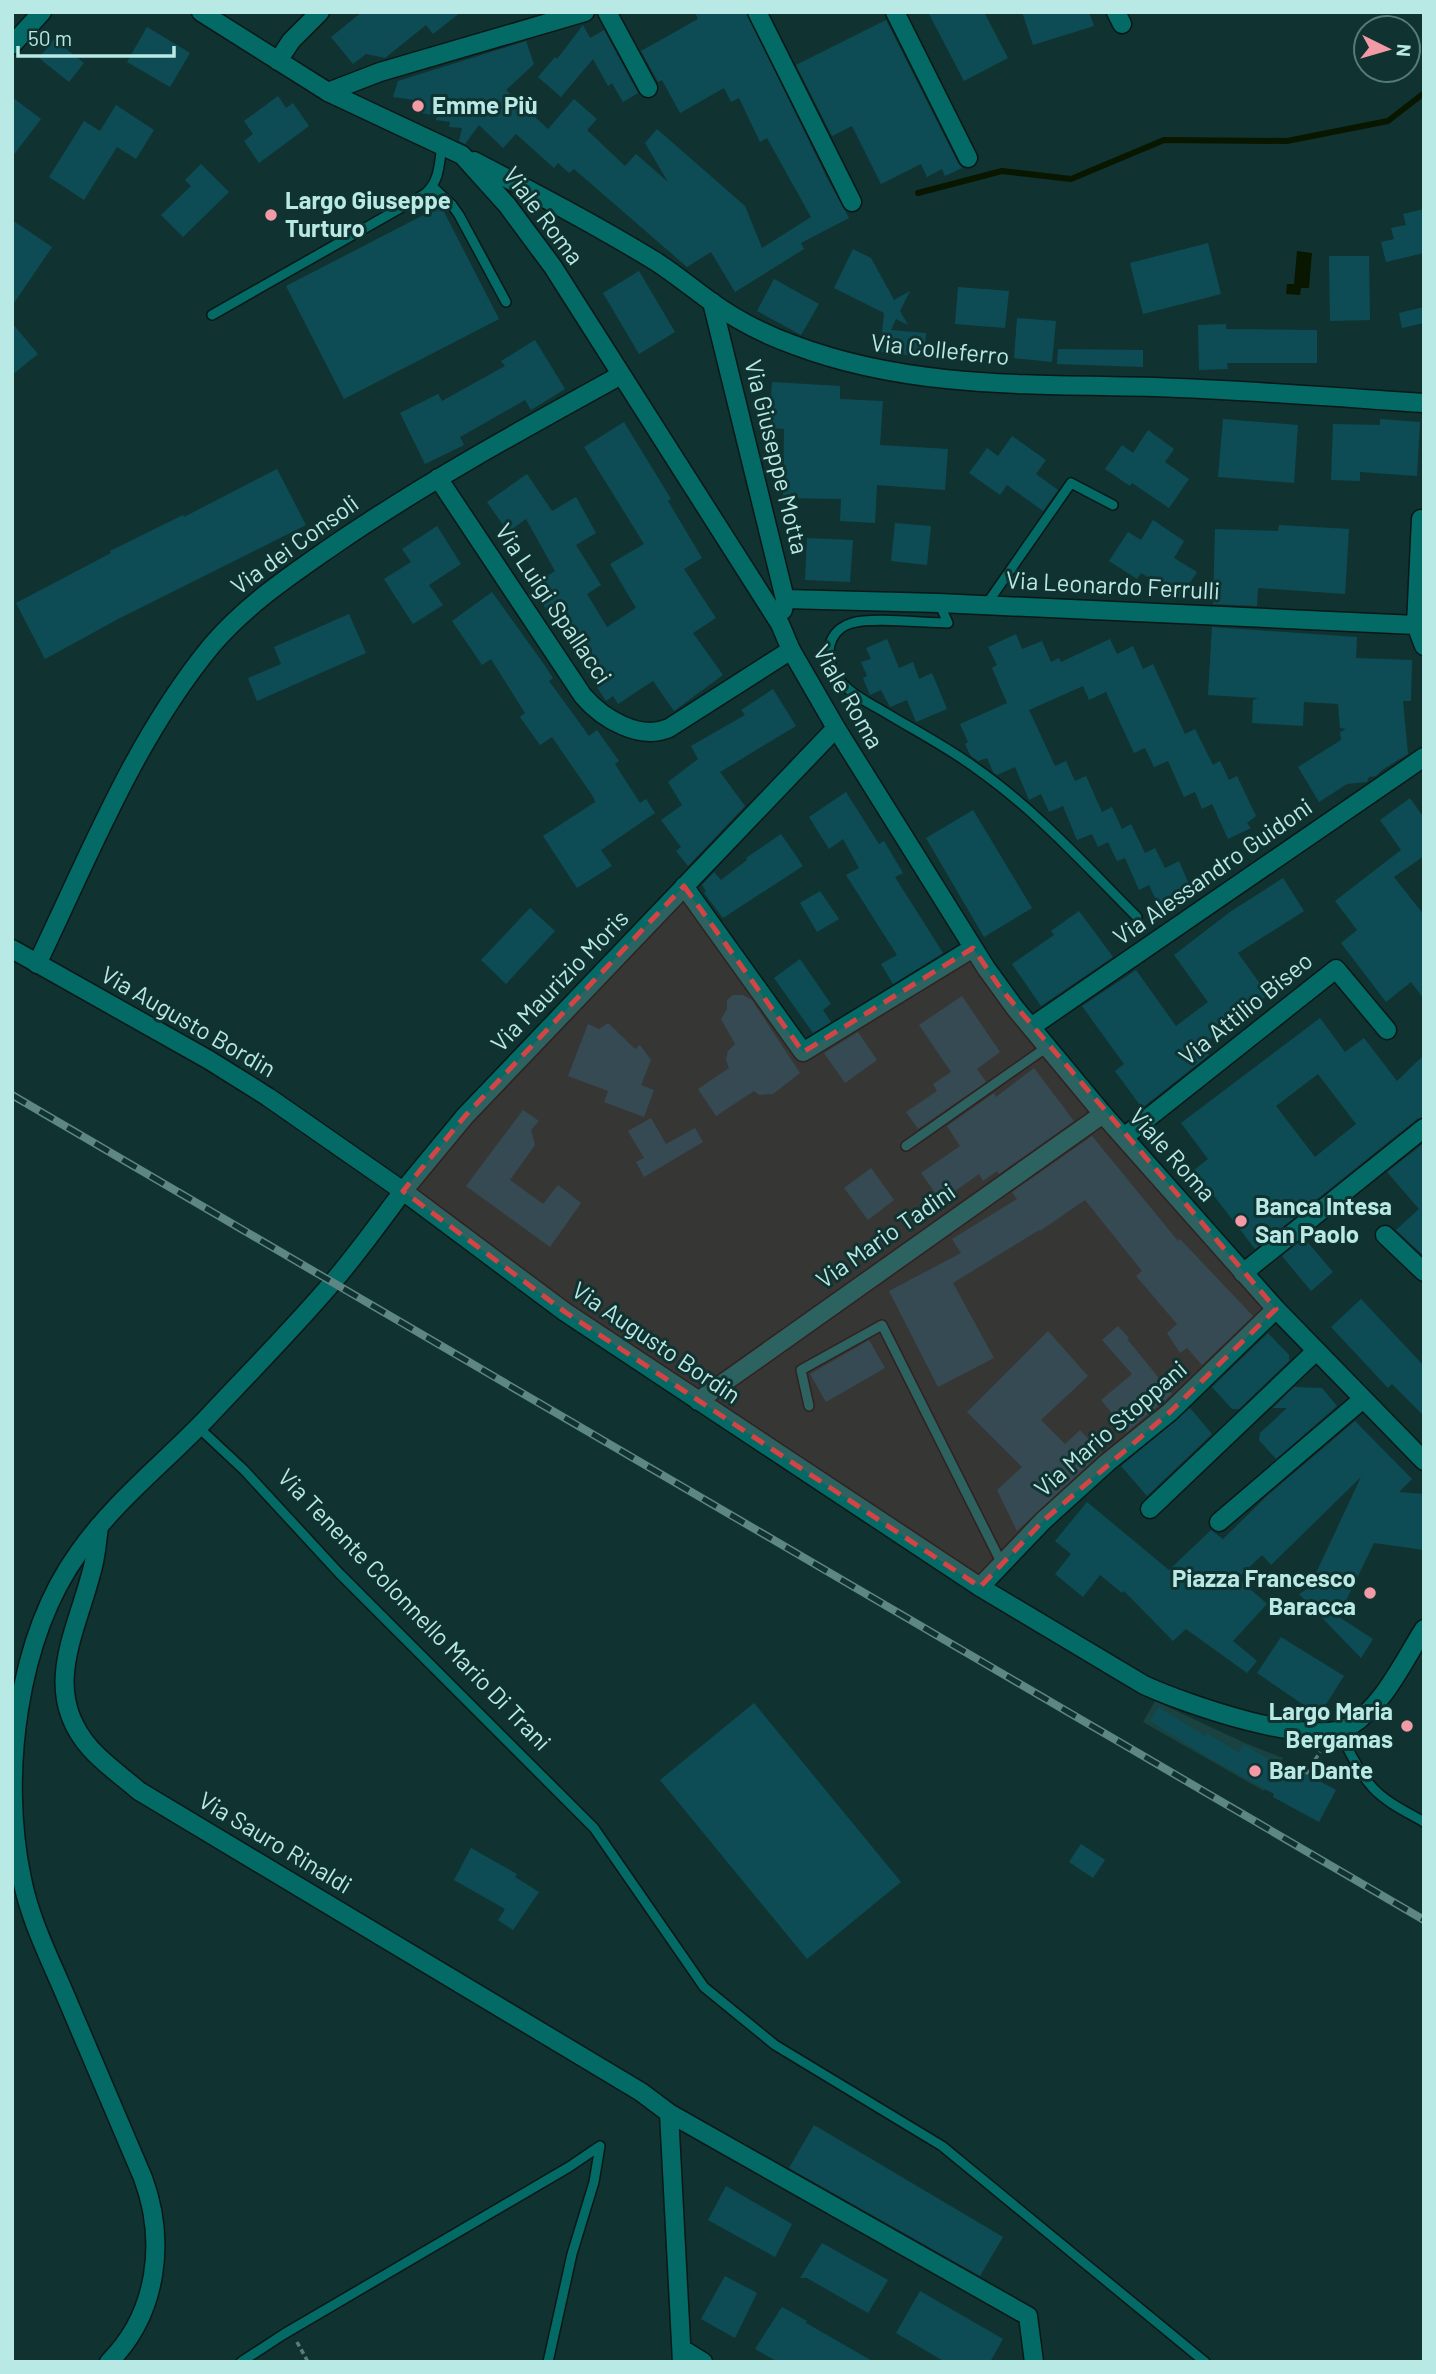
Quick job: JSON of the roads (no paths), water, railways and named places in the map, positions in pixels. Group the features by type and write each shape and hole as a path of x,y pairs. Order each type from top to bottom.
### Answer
{"street":[{"path":"12,45 42,12"},
{"name":"Viale Roma","path":"201,12 328,92 462,155 526,229 553,267 780,624 791,650 835,728 973,948 1015,1008 1103,1114 1243,1273 1424,1461"},
{"path":"278,61 291,41 320,12"},
{"path":"518,12 531,28"},
{"path":"328,92 380,72 585,12"},
{"path":"607,12 648,88"},
{"path":"757,12 852,202"},
{"path":"895,12 968,159"},
{"name":"Via Colleferro","path":"462,155 533,191 644,254 712,302 770,334 808,350 861,366 969,382 1246,390 1424,403"},
{"name":"Via Giuseppe Motta","path":"712,302 785,599 780,624"},
{"name":"Via dei Consoli","path":"37,964 143,749 171,702 213,644 240,615 283,580 378,515 438,478 621,375"},
{"name":"Via Luigi Spallacci","path":"438,478 583,696 602,713 634,731 652,733 669,728 791,650"},
{"path":"1421,519 1416,625 1424,646"},
{"name":"Via Leonardo Ferrulli","path":"785,599 939,603 1416,625"},
{"name":"Via Maurizio Moris","path":"198,1427 334,1281 465,1116 835,728"},
{"name":"Via Alessandro Guidoni","path":"1031,1027 1424,757"},
{"path":"684,886 803,1052 973,948"},
{"name":"Via Augusto Bordin","path":"12,949 238,1077 403,1191 565,1312 980,1587 1131,1678 1166,1695 1212,1711 1296,1730 1335,1733"},
{"name":"Via Attilio Biseo","path":"1124,1138 1336,969 1387,1030"},
{"name":"Via Mario Tadini","path":"698,1401 1103,1114"},
{"path":"1243,1273 1424,1128"},
{"path":"1385,1235 1424,1272"},
{"name":"Via Mario Stoppani","path":"980,1587 1043,1521 1108,1462 1170,1412 1276,1309"},
{"path":"1150,1508 1317,1351"},
{"path":"1219,1522 1363,1399"},
{"path":"109,2362 129,2337 145,2304 155,2272 156,2225 151,2199 143,2178 33,1918 16,1845 13,1789 16,1720 30,1660 48,1610 78,1553 99,1526 198,1427"},
{"name":"Via Sauro Rinaldi","path":"99,1526 94,1562 70,1642 64,1681 68,1712 89,1747 139,1791 641,2092 669,2113 1028,2316 1034,2362"},
{"path":"1335,1733 1356,1722 1375,1704 1424,1629"},
{"path":"669,2113 682,2356 703,2362"}],"lane":[{"path":"212,314 425,194 438,176 442,145"},
{"path":"432,187 459,215 506,302"},
{"path":"986,605 1071,483 1113,505"},
{"path":"939,603 948,623 867,621 853,622 841,628 833,638 829,652 831,666 856,695 975,767 1006,790 1032,812 1137,917"},
{"path":"906,1146 1047,1047"},
{"path":"809,1406 800,1370 882,1325 1002,1564"},
{"name":"Via Tenente Colonnello Mario Di Trani","path":"198,1427 244,1470 340,1573 594,1828 704,1987 775,2045 942,2146 1206,2362"},
{"path":"1335,1733 1375,1790 1424,1822"},
{"path":"241,2362 600,2146 594,2182 572,2255 548,2362"}],"waterway":[{"path":"918,193 1002,171 1071,179 1164,140 1287,141 1388,121 1424,93"}],"railway":[{"path":"12,1095 1424,1920"}],"place":[{"name":"Emme Più","path":"418,106"},
{"name":"Largo Giuseppe Turturo","path":"271,215"},
{"name":"Banca Intesa San Paolo","path":"1241,1221"},
{"name":"Piazza Francesco Baracca","path":"1370,1593"},
{"name":"Largo Maria Bergamas","path":"1407,1726"},
{"name":"Bar Dante","path":"1255,1771"}]}
